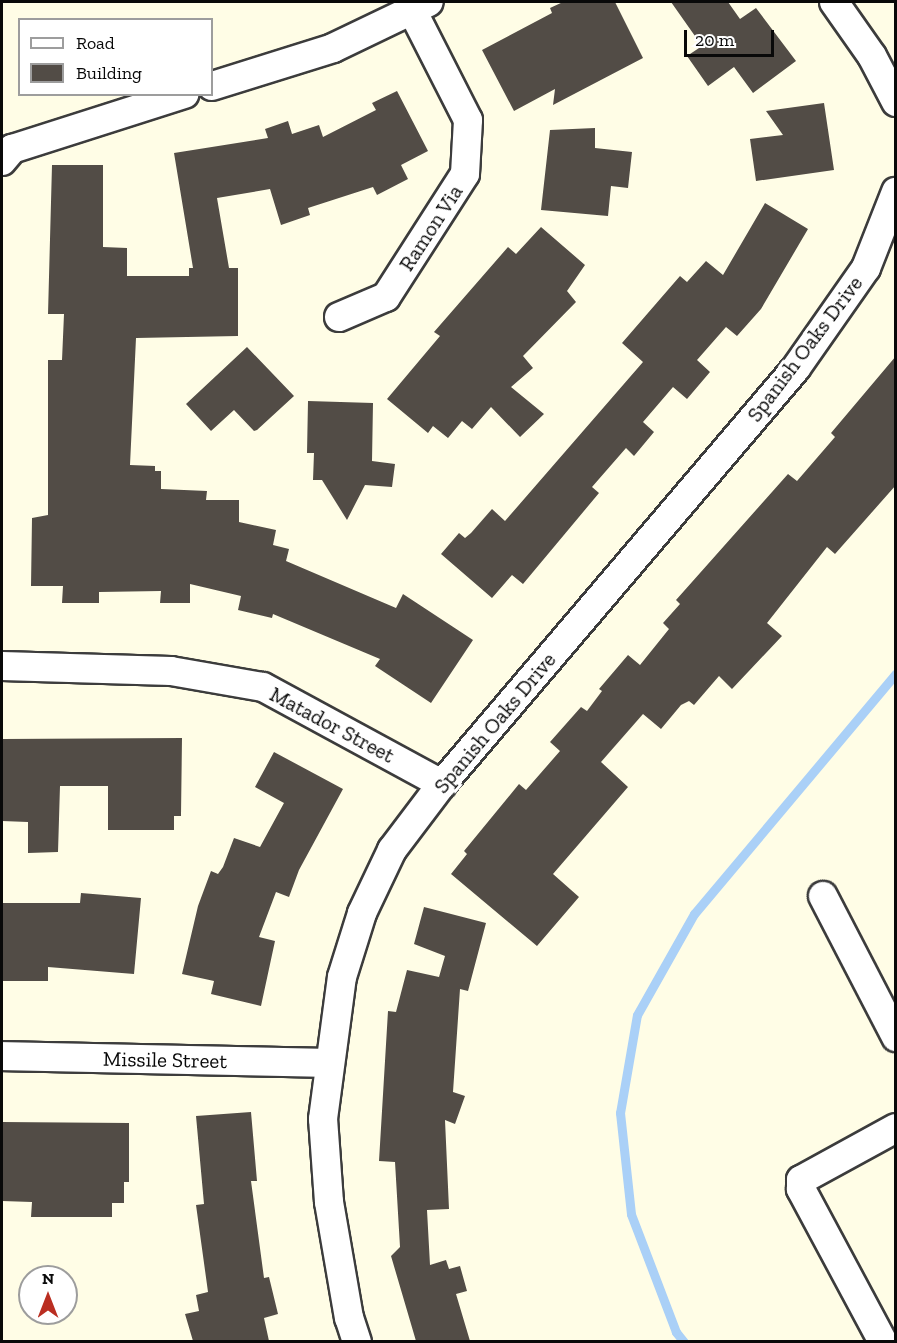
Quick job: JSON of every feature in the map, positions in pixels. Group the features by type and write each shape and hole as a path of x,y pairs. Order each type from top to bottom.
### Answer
{"street":[{"path":"834,2 872,56 896,102"},
{"path":"213,86 333,48 420,6"},
{"name":"Ramon Via","path":"339,317 386,297 465,174 468,120 420,6"},
{"path":"7,155 178,96"},
{"name":"Spanish Oaks Drive","path":"357,1341 350,1318 330,1202 323,1119 342,977 362,913 392,850 442,784 796,368 866,268 896,192"},
{"name":"Matador Street","path":"2,666 171,671 263,687 442,784"},
{"path":"823,896 896,1037"},
{"name":"Missile Street","path":"2,1056 330,1063"},
{"path":"883,1341 801,1189 801,1180 896,1128"}],"building":[{"path":"563,2 615,2 643,58 553,105 555,89 514,111 482,50 552,13 550,8"},
{"path":"671,2 728,2 740,19 756,8 796,61 753,93 734,67 708,86 687,56 702,46"},
{"path":"397,91 428,151 401,165 408,179 377,195 373,187 308,208 310,215 281,225 270,189 217,198 229,268 238,268 238,336 136,338 130,465 155,466 155,471 161,471 161,489 207,491 206,500 239,500 239,522 276,530 273,545 289,549 286,561 396,608 403,594 473,640 431,703 375,666 380,659 273,614 272,618 238,610 241,596 190,584 190,603 160,603 161,591 99,592 99,603 62,603 63,586 31,586 32,518 48,515 48,360 62,360 64,314 48,314 52,165 103,165 103,247 127,248 127,276 189,276 189,268 193,268 174,153 268,138 265,129 288,121 292,134 319,125 323,137 376,110 372,103"},
{"path":"824,103 834,170 756,181 750,139 783,135 766,111"},
{"path":"595,128 595,148 632,152 628,188 611,186 608,216 541,210 550,130"},
{"path":"765,203 808,229 761,309 737,336 726,327 697,360 710,372 687,399 673,387 643,422 654,432 634,456 626,448 592,487 599,493 523,584 512,575 492,598 441,554 459,533 465,538 471,533 492,509 505,521 643,362 622,343 680,276 687,282 706,261 723,275"},
{"path":"541,227 585,265 567,291 576,302 523,356 533,368 511,387 544,414 520,437 491,407 472,429 462,421 448,438 433,426 428,433 387,399 440,336 434,332 508,247 516,254"},
{"path":"247,347 294,396 257,430 254,431 234,410 211,431 186,404"},
{"path":"896,356 896,485 835,554 827,547 767,623 782,636 732,689 719,676 694,705 689,701 681,705 661,729 643,714 601,762 628,787 553,874 579,897 537,946 451,874 467,854 464,851 519,784 526,790 560,751 550,742 581,707 587,711 602,691 599,689 628,655 640,665 669,629 663,623 680,604 676,600 788,474 797,481 835,437 831,433"},
{"path":"308,401 373,403 372,461 395,464 392,487 365,485 347,520 322,480 313,480 314,453 307,453"},
{"path":"182,738 181,816 174,816 174,830 108,830 108,786 60,786 58,852 28,853 28,822 2,821 2,739"},
{"path":"274,752 343,789 299,870 289,897 276,892 259,937 275,941 261,1006 211,994 214,981 182,974 198,906 211,871 218,874 223,867 234,838 260,847 284,803 255,787"},
{"path":"81,893 141,898 134,974 48,967 48,981 2,981 2,903 80,903"},
{"path":"424,907 486,923 468,991 460,989 453,1092 465,1096 455,1124 445,1120 449,1209 427,1210 430,1265 446,1260 449,1269 460,1266 467,1291 456,1294 470,1341 416,1341 391,1256 400,1247 395,1162 379,1161 388,1011 396,1012 407,970 439,977 445,956 414,944"},
{"path":"251,1112 257,1181 251,1181 264,1278 269,1277 278,1314 264,1318 269,1341 193,1341 185,1314 199,1311 196,1295 208,1292 196,1205 204,1204 196,1116"},
{"path":"2,1122 129,1123 129,1182 124,1182 124,1203 112,1203 112,1217 31,1217 32,1202 2,1201"}],"waterway":[{"path":"684,1342 676,1332 631,1214 620,1113 637,1015 694,914 896,673"}]}
